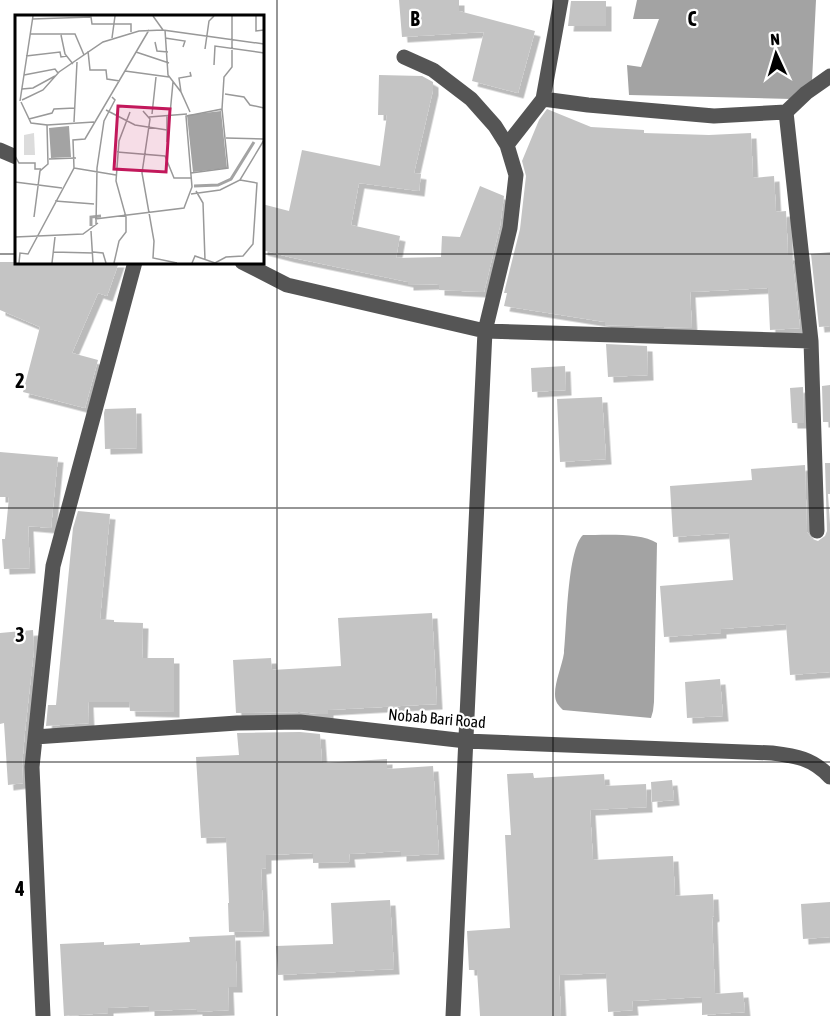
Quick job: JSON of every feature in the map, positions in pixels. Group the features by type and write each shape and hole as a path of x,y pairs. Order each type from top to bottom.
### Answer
{"street":[{"path":"507,145 543,99 561,0"},
{"path":"404,57 433,70 471,99 495,126 507,145 516,175 510,228 485,331 453,1016"},
{"path":"543,99 714,116 786,112 806,93 830,76"},
{"path":"786,112 811,340 817,531"},
{"path":"0,150 15,157"},
{"path":"43,1016 32,767 53,566 134,264"},
{"path":"246,264 287,285 485,331 811,340"},
{"name":"Nobab Bari Road","path":"35,737 237,723 300,722 466,741 772,753 798,756 822,768 830,777"}],"shaded area":[{"path":"637,0 816,0 812,81 792,99 629,95 627,65 641,67 659,19 633,19"},
{"path":"583,535 642,537 657,543 654,702 651,718 563,710 556,701 556,684 564,653 571,572 578,543"}],"building":[{"path":"399,0 459,0 459,11 535,31 518,93 472,81 484,32 402,37"},
{"path":"571,1 606,1 606,26 568,26"},
{"path":"379,75 422,76 433,82 414,173 421,174 419,191 359,183 351,225 400,236 396,258 441,257 442,236 460,237 480,186 504,196 500,226 484,292 439,290 439,284 408,285 408,282 264,251 264,205 289,211 302,150 380,166 387,115 378,115"},
{"path":"547,109 591,127 644,130 644,133 709,135 751,133 753,178 774,176 776,212 786,211 788,255 792,255 800,328 770,330 768,288 690,292 692,328 605,325 605,322 504,306 507,293 504,293 520,229 526,176 522,161 539,120"},
{"path":"830,252 830,326 819,327 811,254"},
{"path":"0,262 118,264 107,296 98,293 72,353 98,360 85,408 23,392 40,327 0,310"},
{"path":"606,344 647,346 648,375 608,377"},
{"path":"565,366 566,390 532,392 531,368"},
{"path":"830,385 830,422 823,422 822,386"},
{"path":"803,387 804,423 792,423 790,388"},
{"path":"602,397 606,459 560,462 557,399"},
{"path":"136,408 137,448 105,449 105,409"},
{"path":"0,452 58,457 51,528 28,526 30,568 4,569 2,539 5,539 9,497 0,497"},
{"path":"825,463 830,463 830,494 828,494 830,672 790,675 786,624 721,629 721,633 664,637 660,586 733,580 729,533 673,537 670,486 752,480 751,469 805,465 807,532 812,539 818,541 825,536 827,531"},
{"path":"78,511 110,514 100,619 143,623 142,658 174,658 174,712 130,711 129,702 88,702 89,723 46,726 48,705 56,705 73,528"},
{"path":"432,613 437,704 328,710 328,714 236,713 233,660 271,658 272,670 341,666 338,618"},
{"path":"33,630 34,649 22,766 23,783 8,785 4,723 0,724 0,633"},
{"path":"720,679 723,716 687,718 685,682"},
{"path":"237,733 320,734 322,763 387,759 387,769 433,766 439,854 401,856 401,851 349,854 350,862 313,863 313,853 266,855 266,868 261,869 264,931 229,932 226,837 201,838 196,757 239,755"},
{"path":"533,773 534,778 604,774 605,786 646,784 647,807 590,810 593,860 673,856 675,896 713,894 715,994 743,992 745,1012 702,1015 702,997 632,1001 633,1010 608,1012 606,973 559,975 561,1016 480,1016 477,970 469,970 467,931 510,928 505,835 511,835 507,774"},
{"path":"672,780 674,800 652,802 651,782"},
{"path":"390,900 394,969 278,975 276,946 333,944 331,903"},
{"path":"830,902 830,937 803,939 801,904"},
{"path":"235,935 237,987 228,987 229,1010 149,1011 149,1006 108,1008 108,1013 64,1016 60,944 104,942 104,945 140,943 140,945 190,942 189,937"}]}
